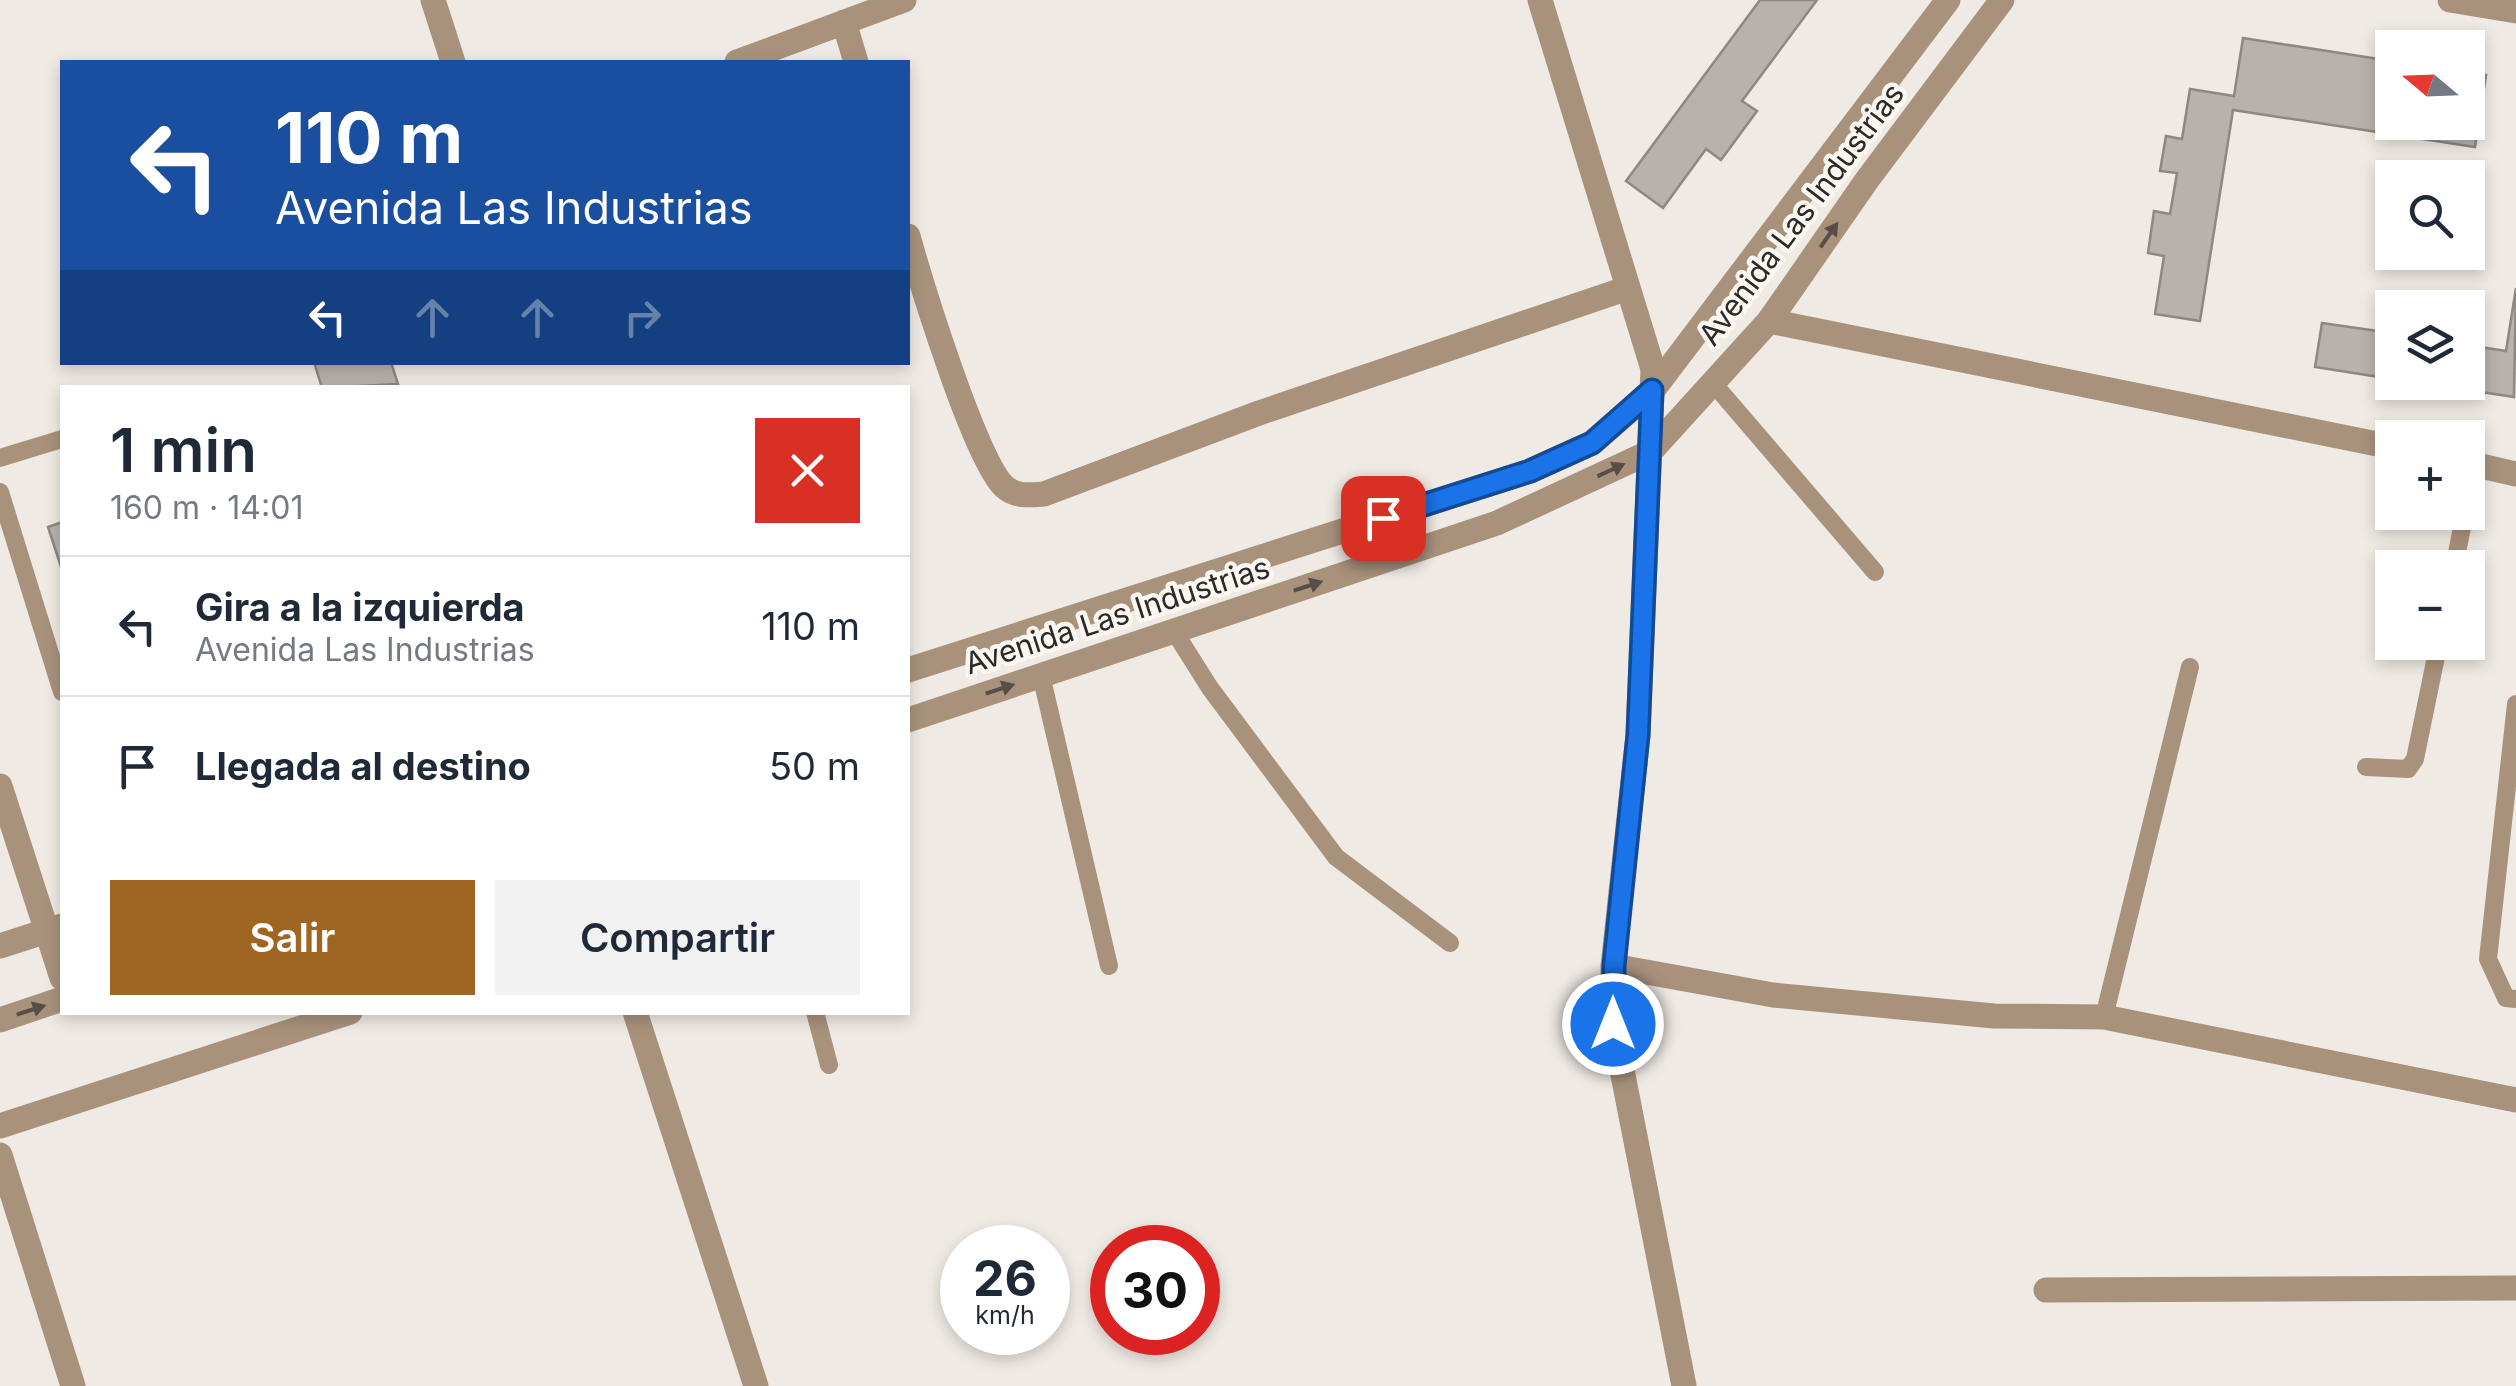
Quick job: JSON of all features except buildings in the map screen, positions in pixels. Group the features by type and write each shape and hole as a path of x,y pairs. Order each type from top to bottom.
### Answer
{"street":[{"path":"433,0 453,60"},
{"path":"741,60 904,0"},
{"path":"1540,0 1653,370 1638,735 1614,966 1613,1024 1684,1386"},
{"name":"Avenida Las Industrias","path":"910,669 1530,471 1592,443 1652,390 1948,0"},
{"name":"Avenida Las Industrias","path":"910,719 1497,523 1650,452 1769,322 1867,180 2002,0"},
{"path":"2450,0 2516,10"},
{"path":"844,22 855,60"},
{"path":"910,243 932,317 983,450 1005,488 1022,495 1044,494 1258,413 1628,288"},
{"path":"1769,322 2375,444"},
{"path":"2485,467 2516,474"},
{"path":"0,786 55,928 60,964"},
{"path":"0,946 55,928"},
{"path":"1614,966 1773,995 1994,1016 2104,1017 2516,1100"},
{"path":"0,1020 60,1000"},
{"path":"0,1126 341,1015"},
{"path":"636,1015 756,1386"},
{"path":"0,1155 74,1386"},
{"path":"2046,1290 2516,1288"}],"lane":[{"path":"1714,383 1875,572"},
{"path":"0,458 60,439"},
{"path":"0,492 60,686"},
{"path":"1174,630 1210,688 1336,857 1450,944"},
{"path":"2366,768 2408,770 2415,759 2435,660"},
{"path":"2104,1017 2190,668"},
{"path":"1041,675 1109,966"},
{"path":"2516,704 2488,958 2506,998 2516,998"},
{"path":"816,1015 829,1065"}],"route":[{"path":"1383,518 1530,471 1592,443 1652,390 1638,735 1614,966 1613,1024"}]}
